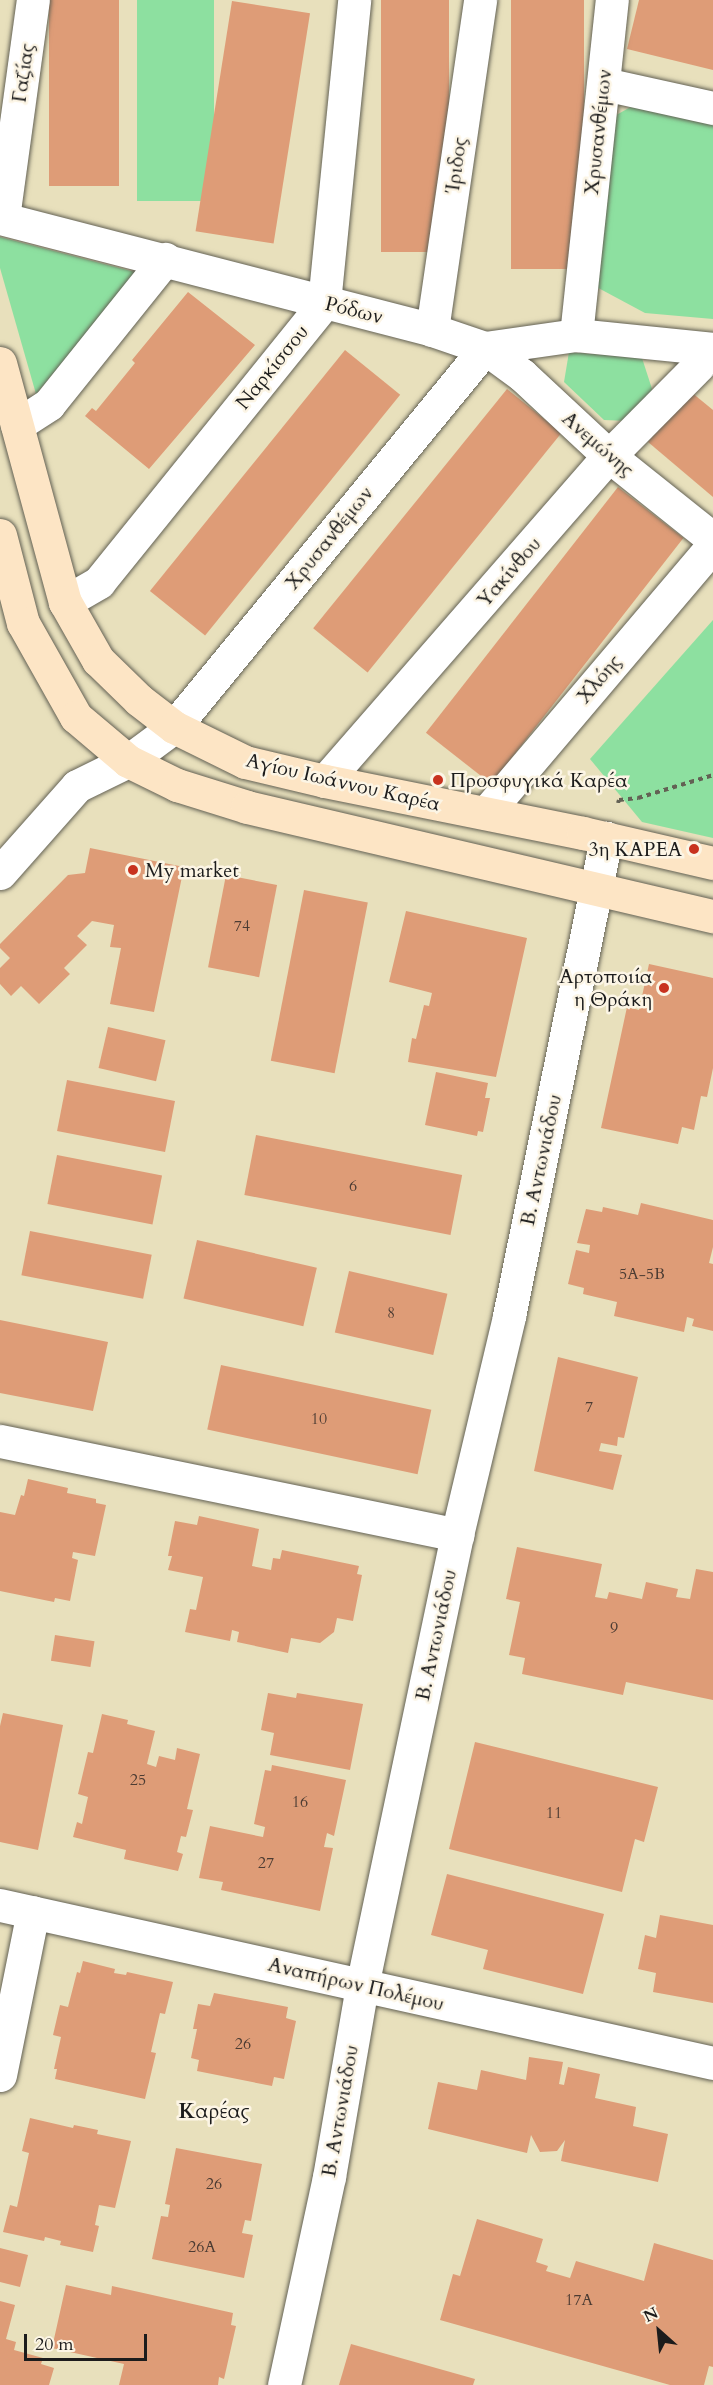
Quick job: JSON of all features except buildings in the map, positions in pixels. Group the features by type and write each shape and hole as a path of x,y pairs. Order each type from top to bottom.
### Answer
{"street":[{"name":"Γαζίας","path":"1,218 33,0"},
{"path":"324,303 354,0"},
{"name":"Ίριδος","path":"432,330 480,0"},
{"name":"Χρυσανθέμων","path":"576,335 612,0"},
{"path":"604,84 713,108"},
{"name":"Ρόδων","path":"1,218 432,330 485,348 576,335 706,360"},
{"path":"17,425 49,404 165,259"},
{"name":"Ναρκίσσου","path":"65,602 99,582 324,303"},
{"name":"Χρυσανθέμων","path":"0,873 77,786 128,761 174,727 485,348"},
{"name":"Ανεμώνης","path":"485,348 522,375 609,456 713,539"},
{"name":"Υακίνθου","path":"325,781 609,456 706,360"},
{"name":"Αγίου Ιωάννου Καρέα","path":"0,363 65,602 98,660 139,700 174,727 245,762 325,781 606,838 713,863"},
{"path":"0,535 23,623 76,717 128,761 177,785 247,807 597,886 713,916"},
{"name":"Χλόης","path":"486,813 713,545"},
{"name":"Β. Αντωνιάδου","path":"284,2385 329,2177 362,1986 457,1535 509,1316 606,838"},
{"path":"0,1441 457,1535"},
{"name":"Αναπήρων Πολέμου","path":"0,1905 713,2063"},
{"path":"0,2075 33,1912"}],"path":[{"path":"619,800 638,798 713,775"}],"green space":[{"path":"137,0 214,0 214,201 137,201"},
{"path":"643,100 713,118 713,319 645,313 589,283 611,118"},
{"path":"0,237 139,273 36,394 0,268"},
{"path":"569,352 642,358 653,392 629,421 604,420 564,382"},
{"path":"713,620 713,838 642,822 590,759"}],"place":[{"name":"Προσφυγικά Καρέα","path":"438,780"},
{"name":"3η ΚΑΡΕΑ","path":"694,849"},
{"name":"My market","path":"133,870"},
{"name":"Αρτοποιία η Θράκη","path":"664,988"}],"district":[{"name":"Καρέας","path":"214,2112"}]}
